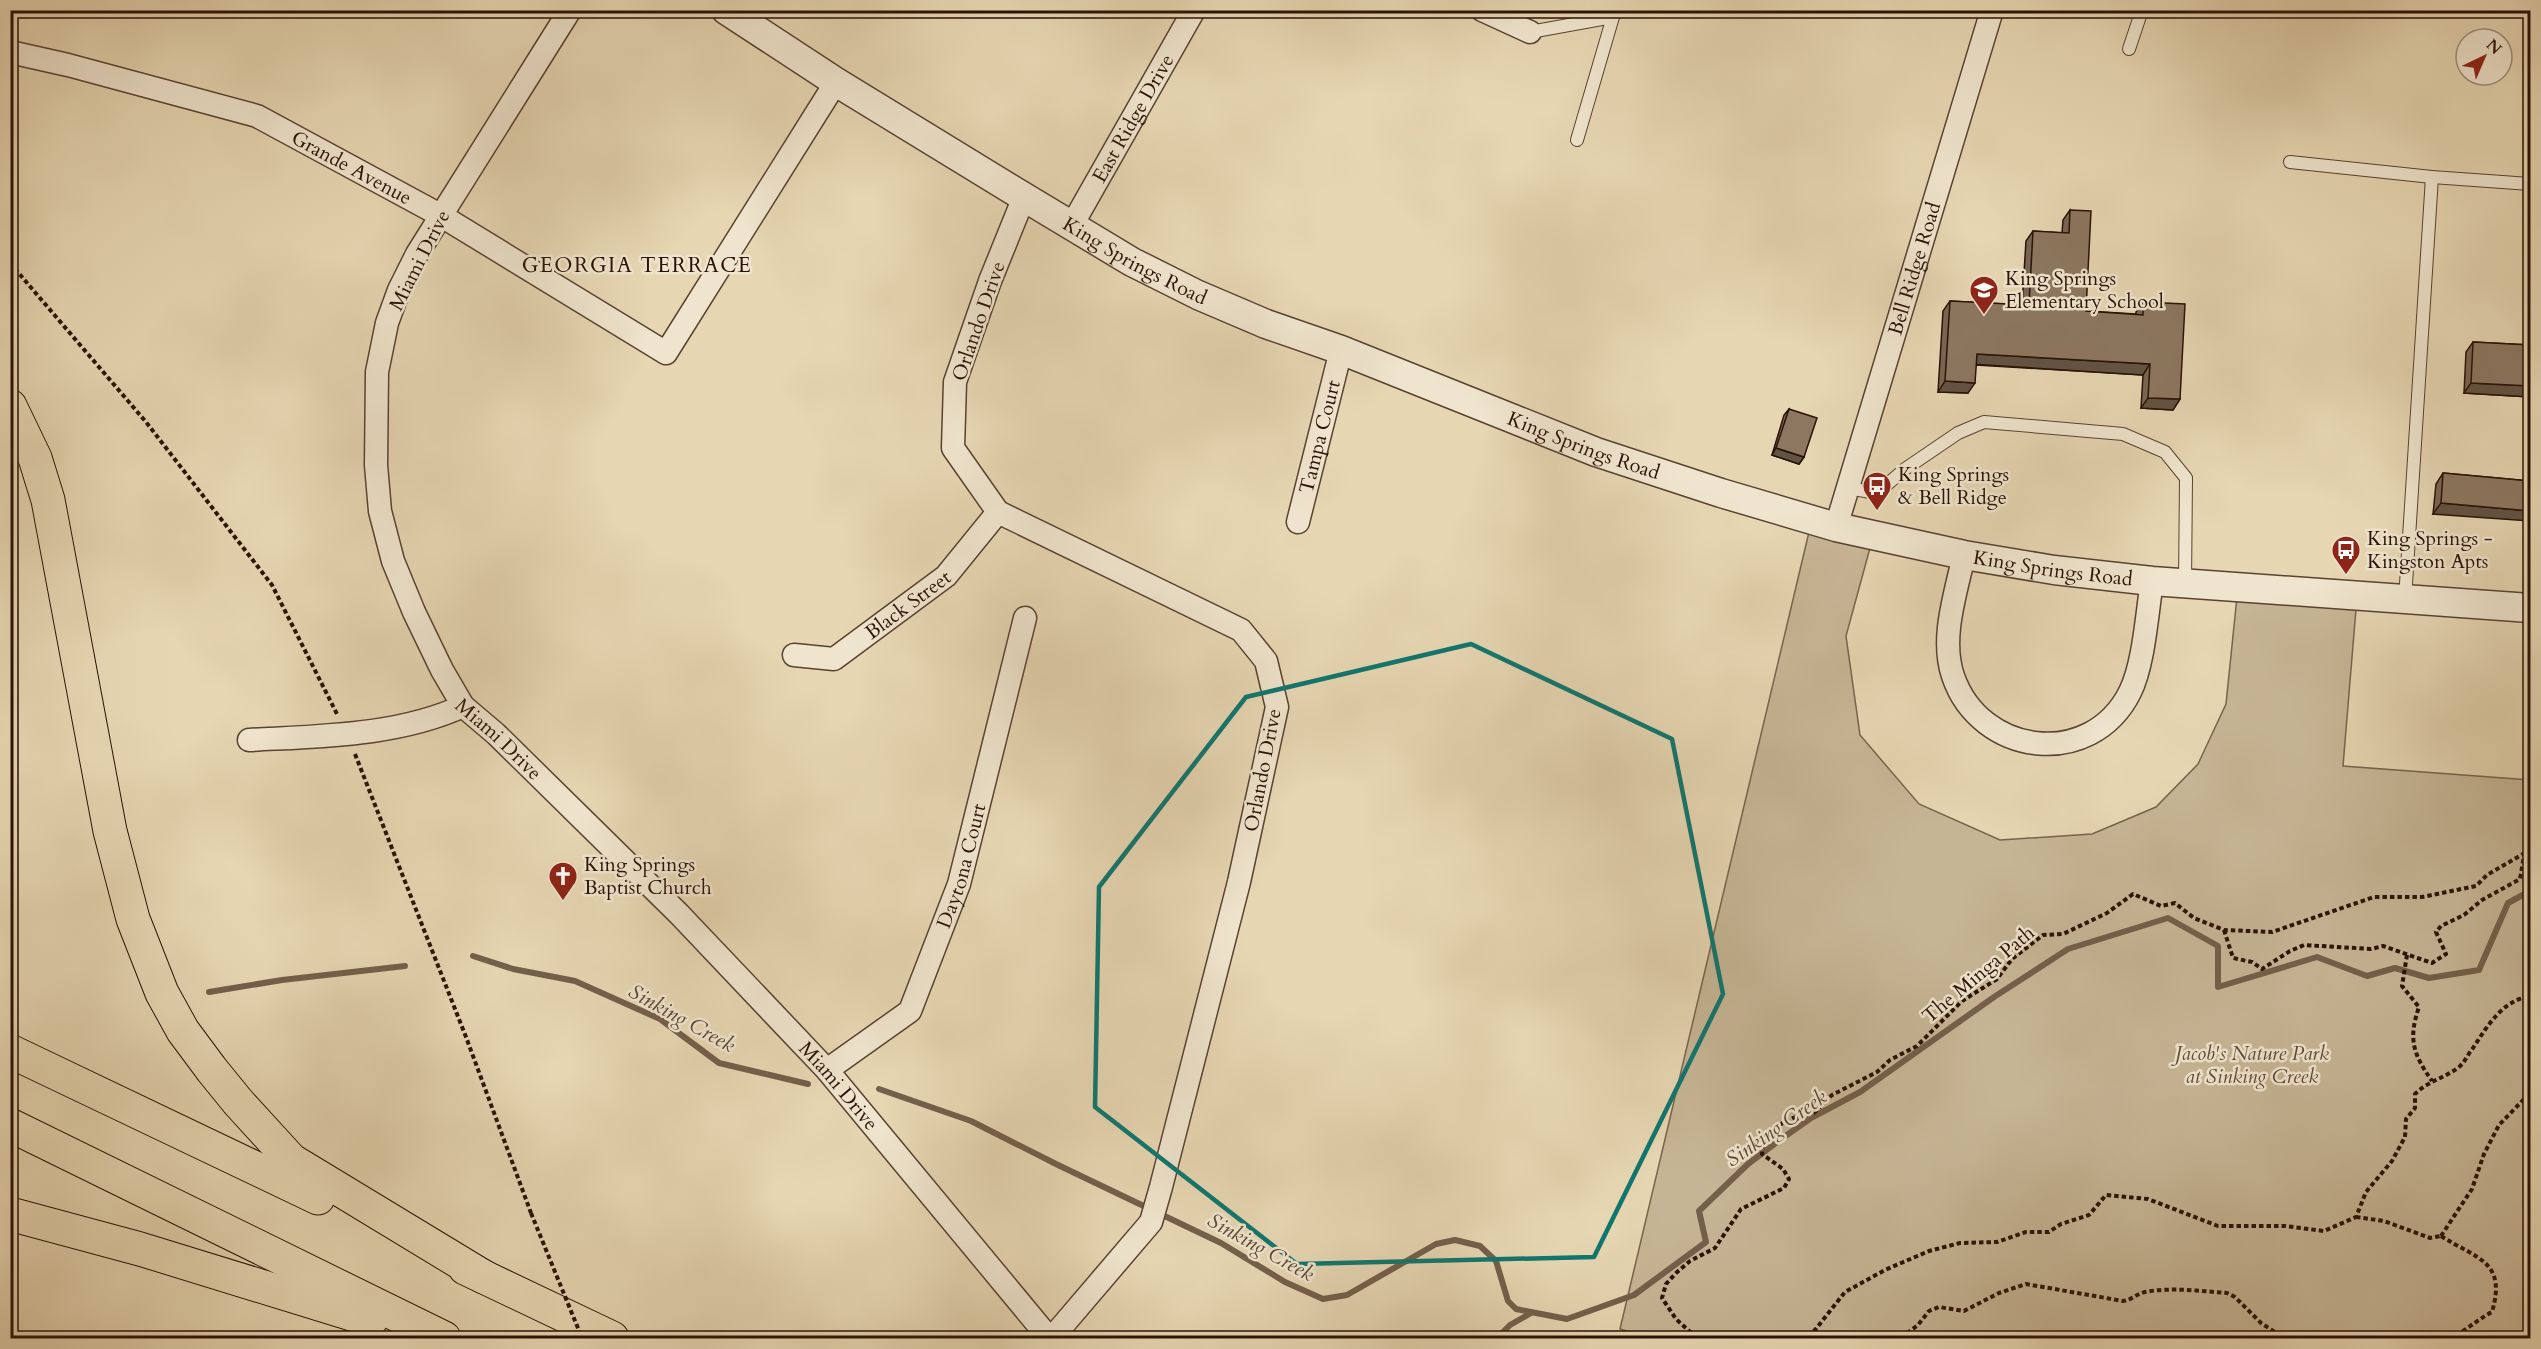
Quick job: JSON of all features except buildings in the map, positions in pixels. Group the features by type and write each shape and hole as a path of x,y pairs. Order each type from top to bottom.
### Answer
{"highway":[{"path":"10,406 35,458 48,500 110,831 133,919 162,993 183,1030 212,1070 291,1160 484,1277"},
{"path":"10,1051 612,1338"},
{"path":"10,1125 444,1338"},
{"path":"10,1214 140,1249 431,1338"}],"street":[{"name":"Miami Drive","path":"570,10 440,215 399,290 387,323 378,372 376,465 380,511 393,561 437,660 463,706 496,734 671,906 827,1070 1050,1338"},
{"name":"King Springs Road","path":"726,10 836,82 1024,196 1132,261 1198,296 1266,324 1341,350 1596,452 1721,493 1836,527 1964,555 2054,570 2152,581 2530,608"},
{"name":"East Ridge Drive","path":"1072,225 1194,10"},
{"path":"1482,10 1530,32"},
{"name":"Bell Ridge Road","path":"1836,527 1992,10"},
{"name":"Grande Avenue","path":"10,52 68,65 257,116 440,215 666,353 836,82"},
{"name":"Orlando Drive","path":"1024,196 990,281 955,382 953,448 998,512 1241,630 1266,662 1277,707 1239,882 1151,1222 1050,1338"},
{"name":"Tampa Court","path":"1298,522 1341,350"},
{"name":"Black Street","path":"794,655 834,659 946,576 998,512"},
{"path":"1964,555 1952,613 1948,647 1952,675 1963,698 1976,717 1998,732 2021,742 2065,742 2103,724 2118,712 2137,674 2152,581"},
{"name":"Daytona Court","path":"827,1070 910,1011 959,884 1025,618"},
{"path":"249,740 324,735 413,724 440,717 463,706"}],"lane":[{"path":"2129,49 2142,10"},
{"path":"1530,32 1614,14 1577,140"},
{"path":"2290,162 2432,177 2530,184"},
{"path":"2405,600 2432,177"},
{"path":"1847,488 1877,493 1905,469 1958,433 1984,422 2123,434 2165,452 2186,478 2185,584"}],"path":[{"name":"The Minga Path","path":"1697,1338 1676,1319 1662,1298 1666,1284 1690,1261 1715,1248 1741,1209 1784,1188 1789,1179 1783,1169 1762,1154 1760,1149 1766,1135 1793,1118 1814,1113 1832,1095 1877,1072 1890,1060 1917,1046 1962,1001 1997,979 2012,960 2043,935 2063,934 2107,913 2133,894 2161,906 2175,903 2194,918 2223,930 2272,932 2374,897 2422,897 2476,886 2487,875 2530,850"},
{"path":"2223,930 2233,958 2252,962 2262,969 2304,945 2371,949 2383,946 2432,963 2446,954 2436,932 2441,926 2464,915 2482,900 2520,879 2524,855"},
{"path":"2407,955 2402,986 2419,1007 2413,1026 2415,1049 2418,1061 2432,1081"},
{"path":"2356,1217 2366,1192 2392,1161 2405,1137 2406,1119 2415,1108 2415,1094 2432,1081 2461,1065 2487,1026 2502,1010 2517,999 2530,996"},
{"path":"2441,1236 2472,1189 2484,1154 2499,1125 2530,1093"},
{"path":"1800,1338 1815,1330 1845,1293 1885,1270 1929,1251 1960,1243 1996,1242 2026,1232 2049,1232 2061,1224 2089,1215 2106,1196 2148,1199 2218,1226 2285,1226 2324,1231 2356,1217 2384,1221 2430,1238 2441,1236 2486,1262 2496,1277 2498,1293 2492,1312 2475,1320 2451,1338"},
{"path":"531,1213 582,1338"},
{"path":"1901,1338 1918,1325 1929,1311 1939,1307 1964,1311 1999,1293 2026,1284 2123,1301 2133,1299 2140,1293 2157,1290 2227,1293 2261,1323 2284,1338"}],"highlighted area":[{"path":"1471,644 1672,739 1723,994 1594,1257 1297,1264 1095,1107 1099,887 1246,697"}],"green space":[{"name":"Jacob's Nature Park at Sinking Creek","path":"1809,532 1870,548 1846,636 1860,735 1919,804 2000,840 2092,834 2156,807 2198,764 2226,704 2238,587 2357,597 2343,766 2530,780 2530,1338 1649,1338 1620,1329"}],"waterway":[{"name":"Sinking Creek","path":"879,1089 971,1121 1221,1243 1285,1282 1323,1299 1347,1295 1436,1244 1455,1240 1480,1246 1496,1261 1508,1301 1516,1309 1567,1319 1634,1295 1706,1242 1699,1211 1748,1164 1811,1118 1860,1092 1994,997 2068,949 2168,918 2218,946 2218,987 2317,957 2367,976 2395,968 2429,978 2479,970 2508,903 2530,891"},
{"name":"Sinking Creek","path":"473,956 513,969 575,981 660,1019 719,1063 808,1084"},
{"name":"Sinking Creek","path":"209,992 282,980 405,966"},
{"path":"1497,1338 1510,1325 1531,1313"}],"place":[{"name":"King Springs Elementary School","path":"1984,316"},
{"name":"King Springs & Bell Ridge","path":"1877,512"},
{"name":"King Springs - Kingston Apts","path":"2346,576"},
{"name":"King Springs Baptist Church","path":"563,902"}],"district":[{"name":"GEORGIA TERRACE","path":"637,265"}]}
